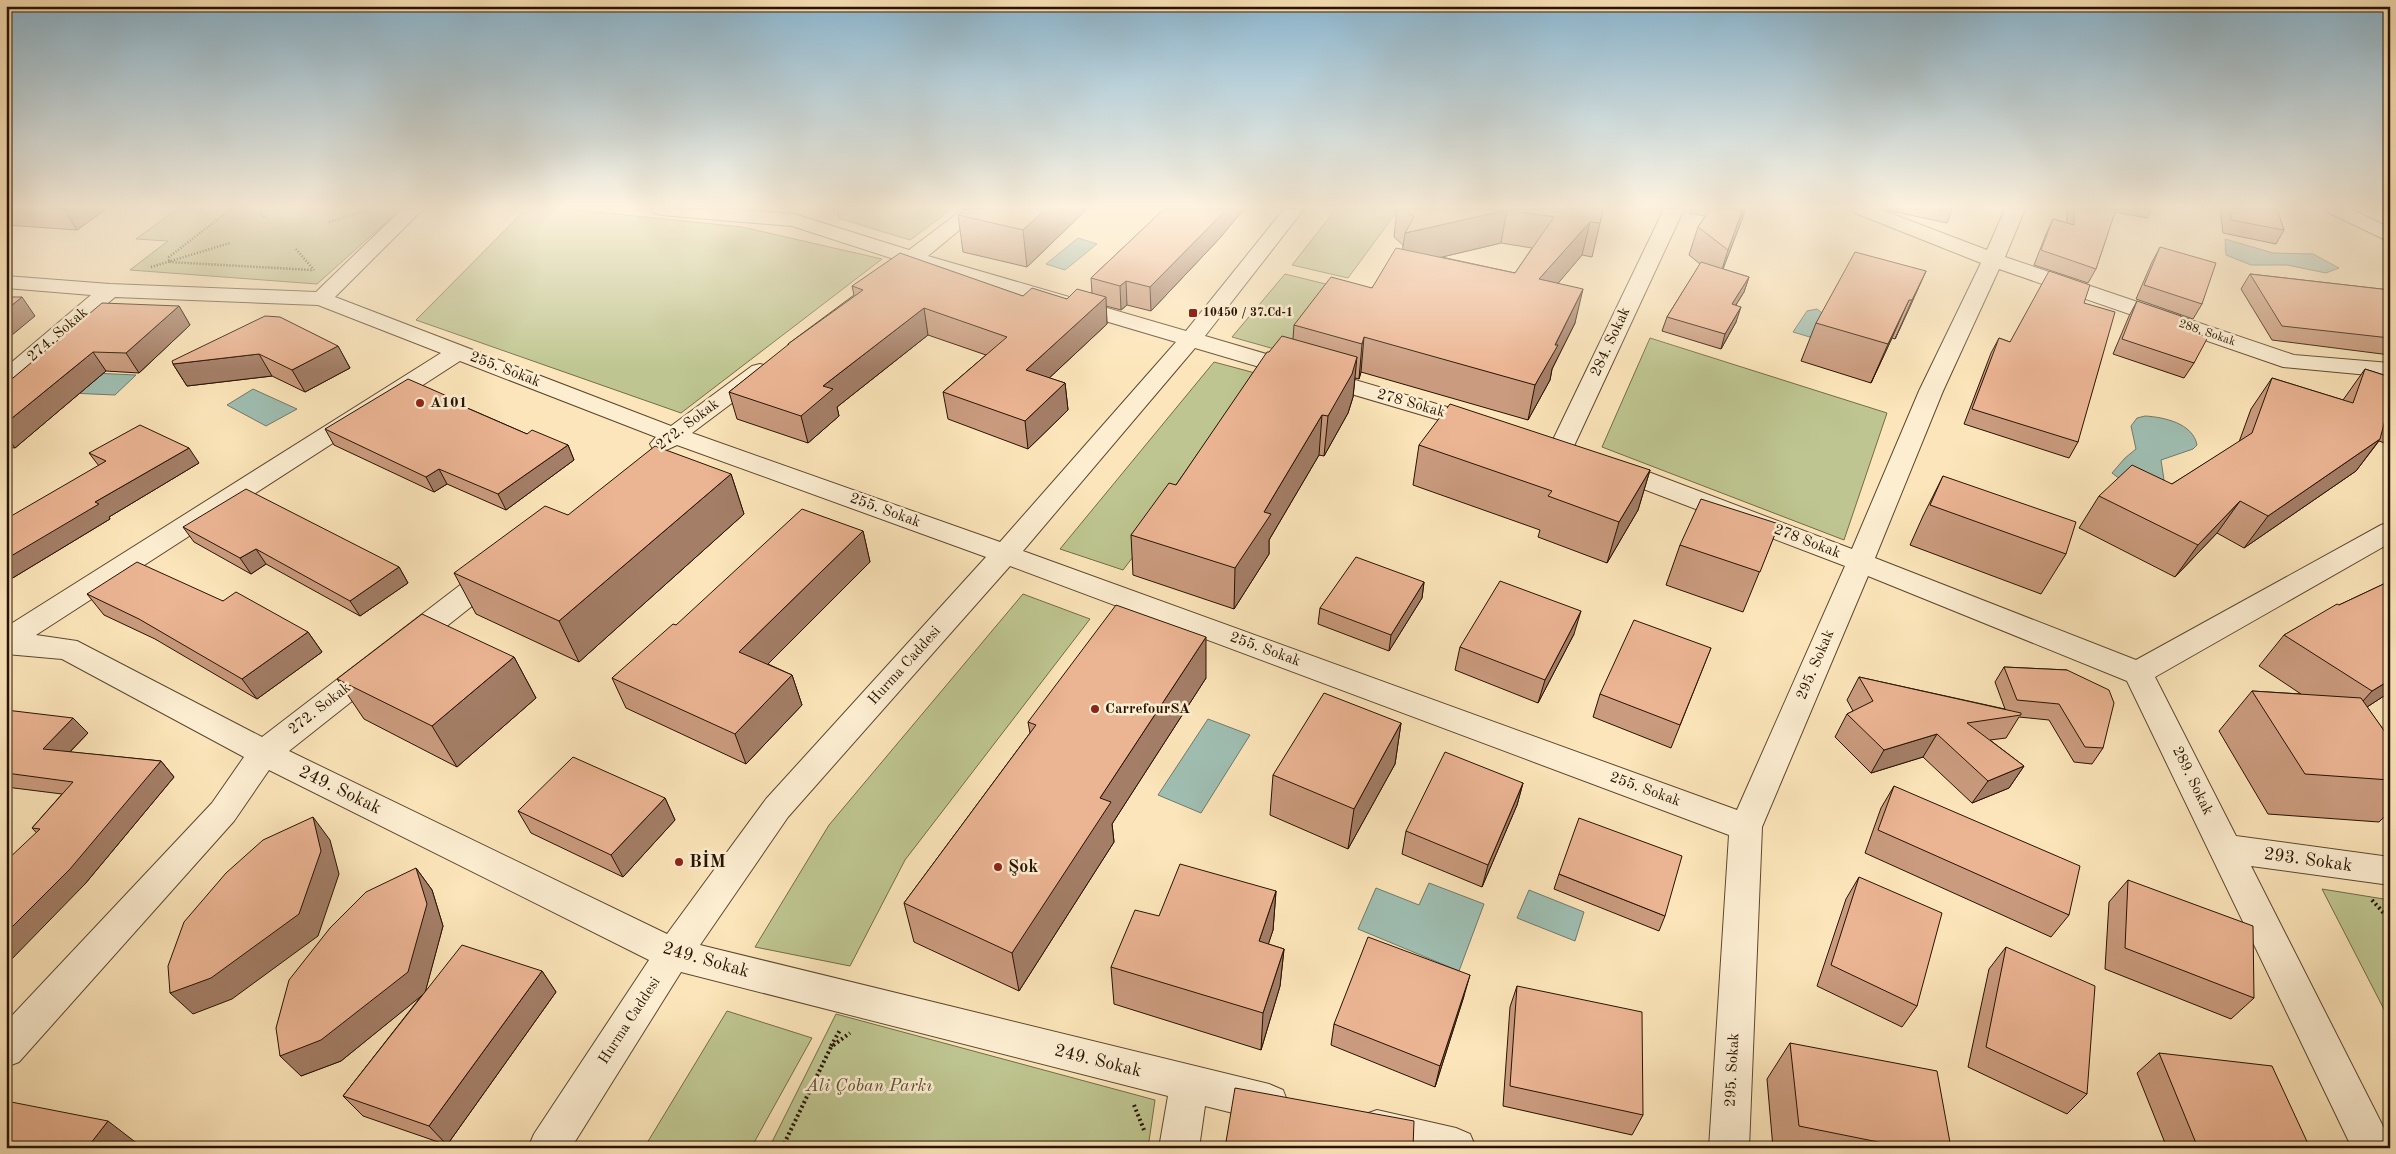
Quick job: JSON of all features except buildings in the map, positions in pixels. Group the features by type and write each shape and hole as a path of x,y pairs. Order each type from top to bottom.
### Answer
{"street":[{"path":"321,299 358,263"},
{"path":"889,275 906,263"},
{"name":"278 Sokak","path":"930,263 1504,431"},
{"name":"Hurma Caddesi","path":"548,1148 673,954 778,808 1005,554 1190,339 1251,263"},
{"name":"284. Sokak","path":"1567,451 1650,263"},
{"name":"295. Sokak","path":"1729,1148 1746,827 1931,391 1992,263"},
{"name":"288. Sokak","path":"2001,263 2291,362 2390,370"},
{"name":"255. Sokak","path":"6,282 113,290 321,299 673,435 1005,554 1746,827"},
{"name":"274. Sokak","path":"6,379 113,290"},
{"path":"6,642 458,352"},
{"name":"272. Sokak","path":"642,460 777,358"},
{"name":"278 Sokak","path":"1567,451 1860,562 2138,673"},
{"path":"2138,673 2390,532"},
{"name":"272. Sokak","path":"6,1049 223,812 264,753 516,557"},
{"name":"249. Sokak","path":"6,642 67,649 264,753 673,954 1303,1111"},
{"name":"289. Sokak","path":"2138,673 2373,1148"},
{"name":"293. Sokak","path":"2226,849 2390,871"},
{"path":"1179,1148 1189,1084"},
{"path":"1351,1122 1456,1148"}],"path":[{"path":"113,290 140,271 166,263"},
{"path":"172,263 308,272 319,267"},
{"path":"782,1148 831,1046 854,1030"},
{"path":"1131,1096 1144,1131"}],"green space":[{"path":"139,263 341,263 317,284 130,270"},
{"path":"473,263 877,263 681,413 416,320"},
{"path":"1294,263 1359,263 1348,278 1292,265"},
{"path":"1285,274 1342,288 1292,354 1232,337"},
{"path":"1650,338 1887,413 1844,540 1602,447"},
{"path":"1214,362 1270,377 1123,570 1060,549"},
{"path":"1023,594 1090,619 905,860 850,966 755,947 829,825"},
{"path":"2322,889 2390,900 2390,1021"},
{"path":"727,1011 812,1038 751,1148 644,1148"},
{"name":"Ali Çoban Parkı","path":"836,1014 1155,1100 1148,1148 769,1148"}],"shaded area":[{"path":"1047,263 1074,263 1065,270 1046,264"},
{"path":"2246,263 2329,263 2339,268 2326,273 2287,265 2251,265"},
{"path":"1817,309 1826,316 1813,338 1793,332 1807,311"},
{"path":"71,372 136,375 115,395 47,392"},
{"path":"253,389 297,409 266,426 227,405"},
{"path":"2145,416 2168,420 2184,426 2190,431 2197,445 2193,449 2161,460 2164,480 2153,489 2129,486 2112,473 2136,449 2131,426 2137,418"},
{"path":"1208,719 1250,735 1201,813 1158,795"},
{"path":"1429,883 1484,904 1459,971 1358,929 1376,888 1419,905"},
{"path":"1529,890 1584,912 1575,941 1517,918"}],"place":[{"name":"10450 / 37.Cd-1","path":"1193,313"},
{"name":"A101","path":"420,403"},
{"name":"CarrefourSA","path":"1095,709"},
{"name":"BİM","path":"679,862"},
{"name":"Şok","path":"998,867"}]}
